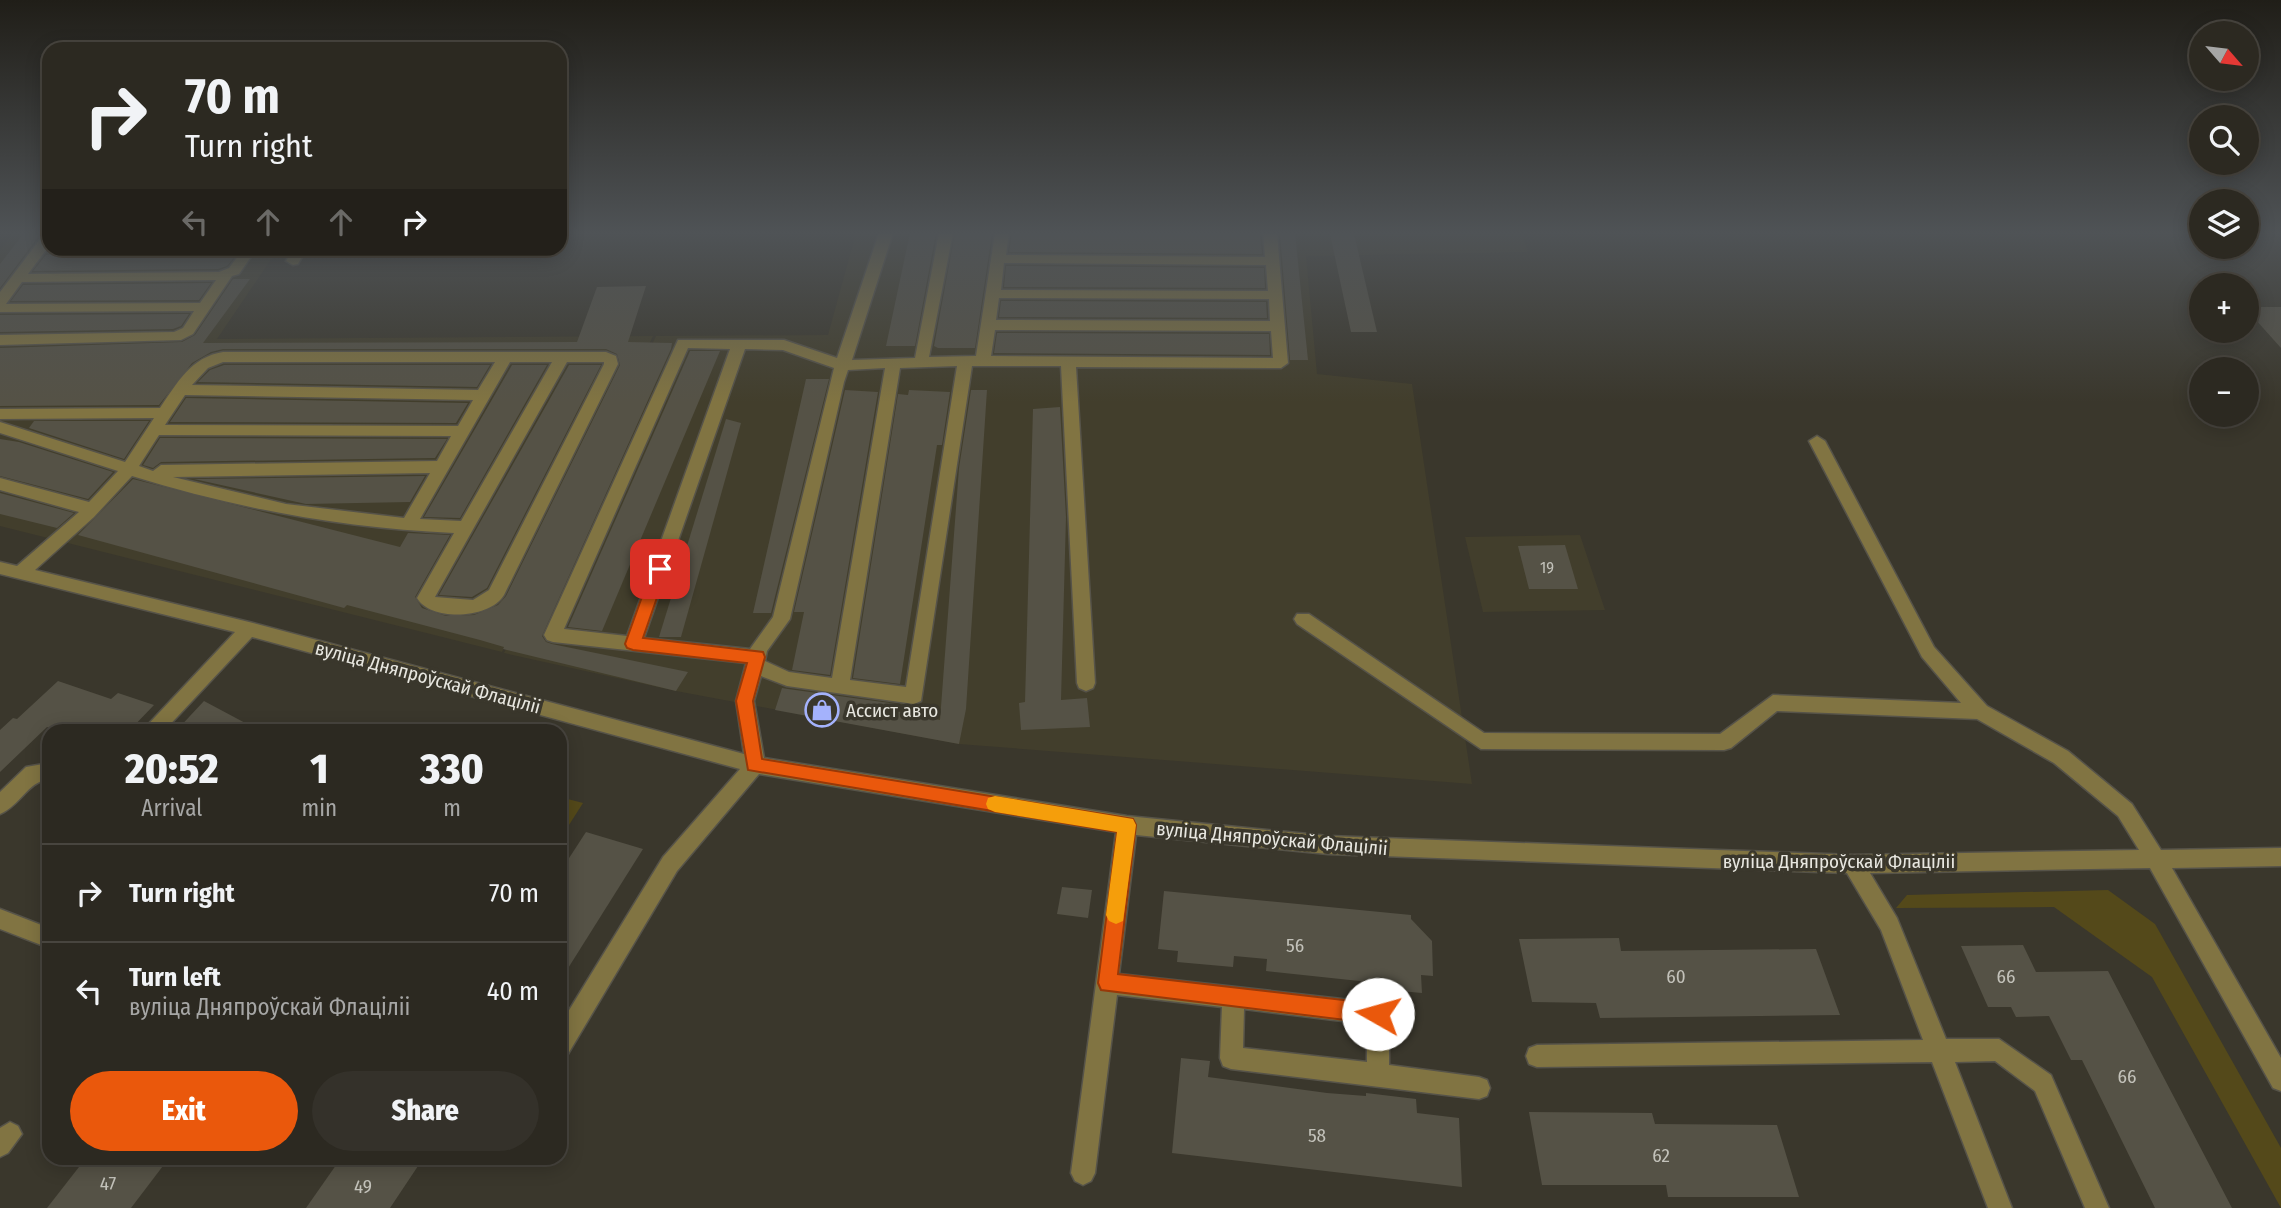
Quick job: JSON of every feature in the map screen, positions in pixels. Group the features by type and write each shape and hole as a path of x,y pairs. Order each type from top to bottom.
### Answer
{"street":[{"path":"0,340 176,337 188,331 217,289"},
{"path":"567,1034 670,864 755,765 745,701 759,649 782,619 842,365 867,289"},
{"path":"921,363 935,289"},
{"path":"994,289 988,326 974,362 914,696 787,679 756,661 553,635 682,343 784,345 842,365 974,362 1281,363 1275,289"},
{"path":"993,294 1275,295"},
{"path":"0,308 204,307"},
{"path":"988,326 1278,326"},
{"path":"633,644 739,344"},
{"path":"20,573 134,470 164,413 200,365 215,357 562,357 606,357 611,359 611,364 495,595 488,603 477,608 430,603 426,598 562,357"},
{"path":"408,525 505,357"},
{"path":"1068,362 1086,683"},
{"path":"840,686 893,364"},
{"path":"181,390 483,395"},
{"path":"0,414 164,413"},
{"path":"0,427 134,470 288,510 408,525 465,527"},
{"path":"153,430 462,431"},
{"path":"1817,441 1928,652 1980,711 2061,757 2125,810 2281,1080"},
{"path":"134,470 441,467"},
{"path":"0,484 91,509"},
{"name":"вуліца Дняпроўскай Флаціліі","path":"0,568 249,629 755,765 1127,825 1328,845 1853,864 2281,857"},
{"path":"1303,619 1481,741 1724,742 1773,703 1980,711"},
{"path":"158,724 249,629"},
{"path":"0,806 33,773 42,772"},
{"path":"1083,1173 1127,825"},
{"path":"1853,864 1890,925 2000,1208"},
{"path":"0,919 42,935"},
{"path":"1108,983 1378,1014 1378,1075"},
{"path":"1233,998 1231,1058 1479,1087"},
{"path":"1537,1056 1998,1050 2043,1083 2097,1208"}],"shaded area":[{"path":"0,289 251,289 217,339 653,336 502,652 0,526"},
{"path":"841,289 1309,289 1317,374 1412,384 1472,784 959,744 676,691 504,653 656,336 828,335"},
{"path":"1580,535 1605,610 1483,612 1465,537"},
{"path":"567,799 583,803 567,828"},
{"path":"2108,890 2155,924 2281,1148 2281,1208 2152,977 2054,907 1896,908 1907,895"}],"building":[{"path":"20,289 207,289 199,300 11,301"},
{"path":"226,289 242,289 203,343 577,342 596,289 645,289 628,342 672,343 671,349 542,636 546,642 552,644 688,672 676,691 503,649 504,647 480,640 347,605 344,608 78,535 133,479 400,547 408,533 450,535 415,597 422,608 446,616 474,615 498,605 506,596 620,365 617,354 606,349 223,349 211,352 192,363 159,405 0,406 0,348 182,342 195,335"},
{"path":"898,289 926,289 915,346 886,346"},
{"path":"945,289 984,289 975,348 934,346"},
{"path":"1284,289 1301,289 1308,360 1290,360"},
{"path":"1342,289 1367,289 1377,332 1351,332"},
{"path":"1001,301 1266,302 1267,318 999,317"},
{"path":"2259,307 2281,307 2281,348 2259,323"},
{"path":"189,314 181,326 173,329 0,332 0,315"},
{"path":"997,333 1269,334 1270,355 994,353"},
{"path":"690,351 720,351 602,631 568,627"},
{"path":"224,365 490,365 477,387 198,382 210,370"},
{"path":"512,365 547,365 460,518 424,517"},
{"path":"569,365 601,365 487,588 472,597 439,595"},
{"path":"806,379 829,379 771,613 753,613"},
{"path":"845,390 878,392 830,675 792,670 804,612 794,612"},
{"path":"909,390 950,392 942,445 937,445 900,684 853,678 898,394 908,395"},
{"path":"971,390 987,390 966,709 959,744 775,710 782,688 897,704 896,711 940,720 959,468"},
{"path":"186,398 468,403 456,423 170,422"},
{"path":"1060,407 1066,517 1061,700 1087,698 1090,727 1021,730 1019,703 1025,702 1033,409"},
{"path":"726,419 741,423 681,637 659,637"},
{"path":"34,421 149,421 124,459 29,428"},
{"path":"160,438 447,439 435,458 161,462 153,468 143,465"},
{"path":"0,439 19,442 113,472 88,499 0,476"},
{"path":"425,476 410,502 306,504 194,479"},
{"path":"0,493 74,513 57,528 0,514"},
{"path":"1565,545 1578,589 1529,589 1518,546"},
{"path":"58,681 111,699 118,693 154,705 136,724 42,724 42,732 0,772 0,730 13,718 17,719"},
{"path":"204,701 247,724 182,724"},
{"path":"586,832 643,849 567,970 567,861"},
{"path":"1062,887 1092,890 1088,918 1057,914"},
{"path":"1164,891 1411,915 1411,919 1432,941 1433,976 1421,975 1422,993 1378,989 1378,983 1266,971 1267,959 1234,956 1233,967 1177,962 1178,951 1158,949"},
{"path":"1619,938 1621,951 1816,949 1840,1015 1600,1018 1596,1003 1532,1002 1519,939"},
{"path":"2023,945 2036,972 2108,971 2232,1208 2155,1208 2082,1060 2071,1060 2049,1016 2016,1017 2011,1007 1988,1007 1961,946"},
{"path":"1181,1058 1210,1061 1208,1077 1327,1093 1366,1096 1366,1093 1416,1099 1417,1113 1459,1118 1462,1187 1172,1153"},
{"path":"1529,1112 1652,1113 1655,1124 1777,1125 1799,1197 1668,1197 1666,1185 1542,1185"},
{"path":"81,1165 164,1165 131,1208 47,1208"},
{"path":"336,1165 419,1165 390,1208 306,1208"}],"slow traffic":[{"path":"995,804 1127,825 1116,915"}],"place":[{"name":"Ассист авто","path":"822,710"}],"route":[{"path":"660,569 633,644 757,657 745,701 755,765 1127,825 1108,983 1378,1014"}]}
